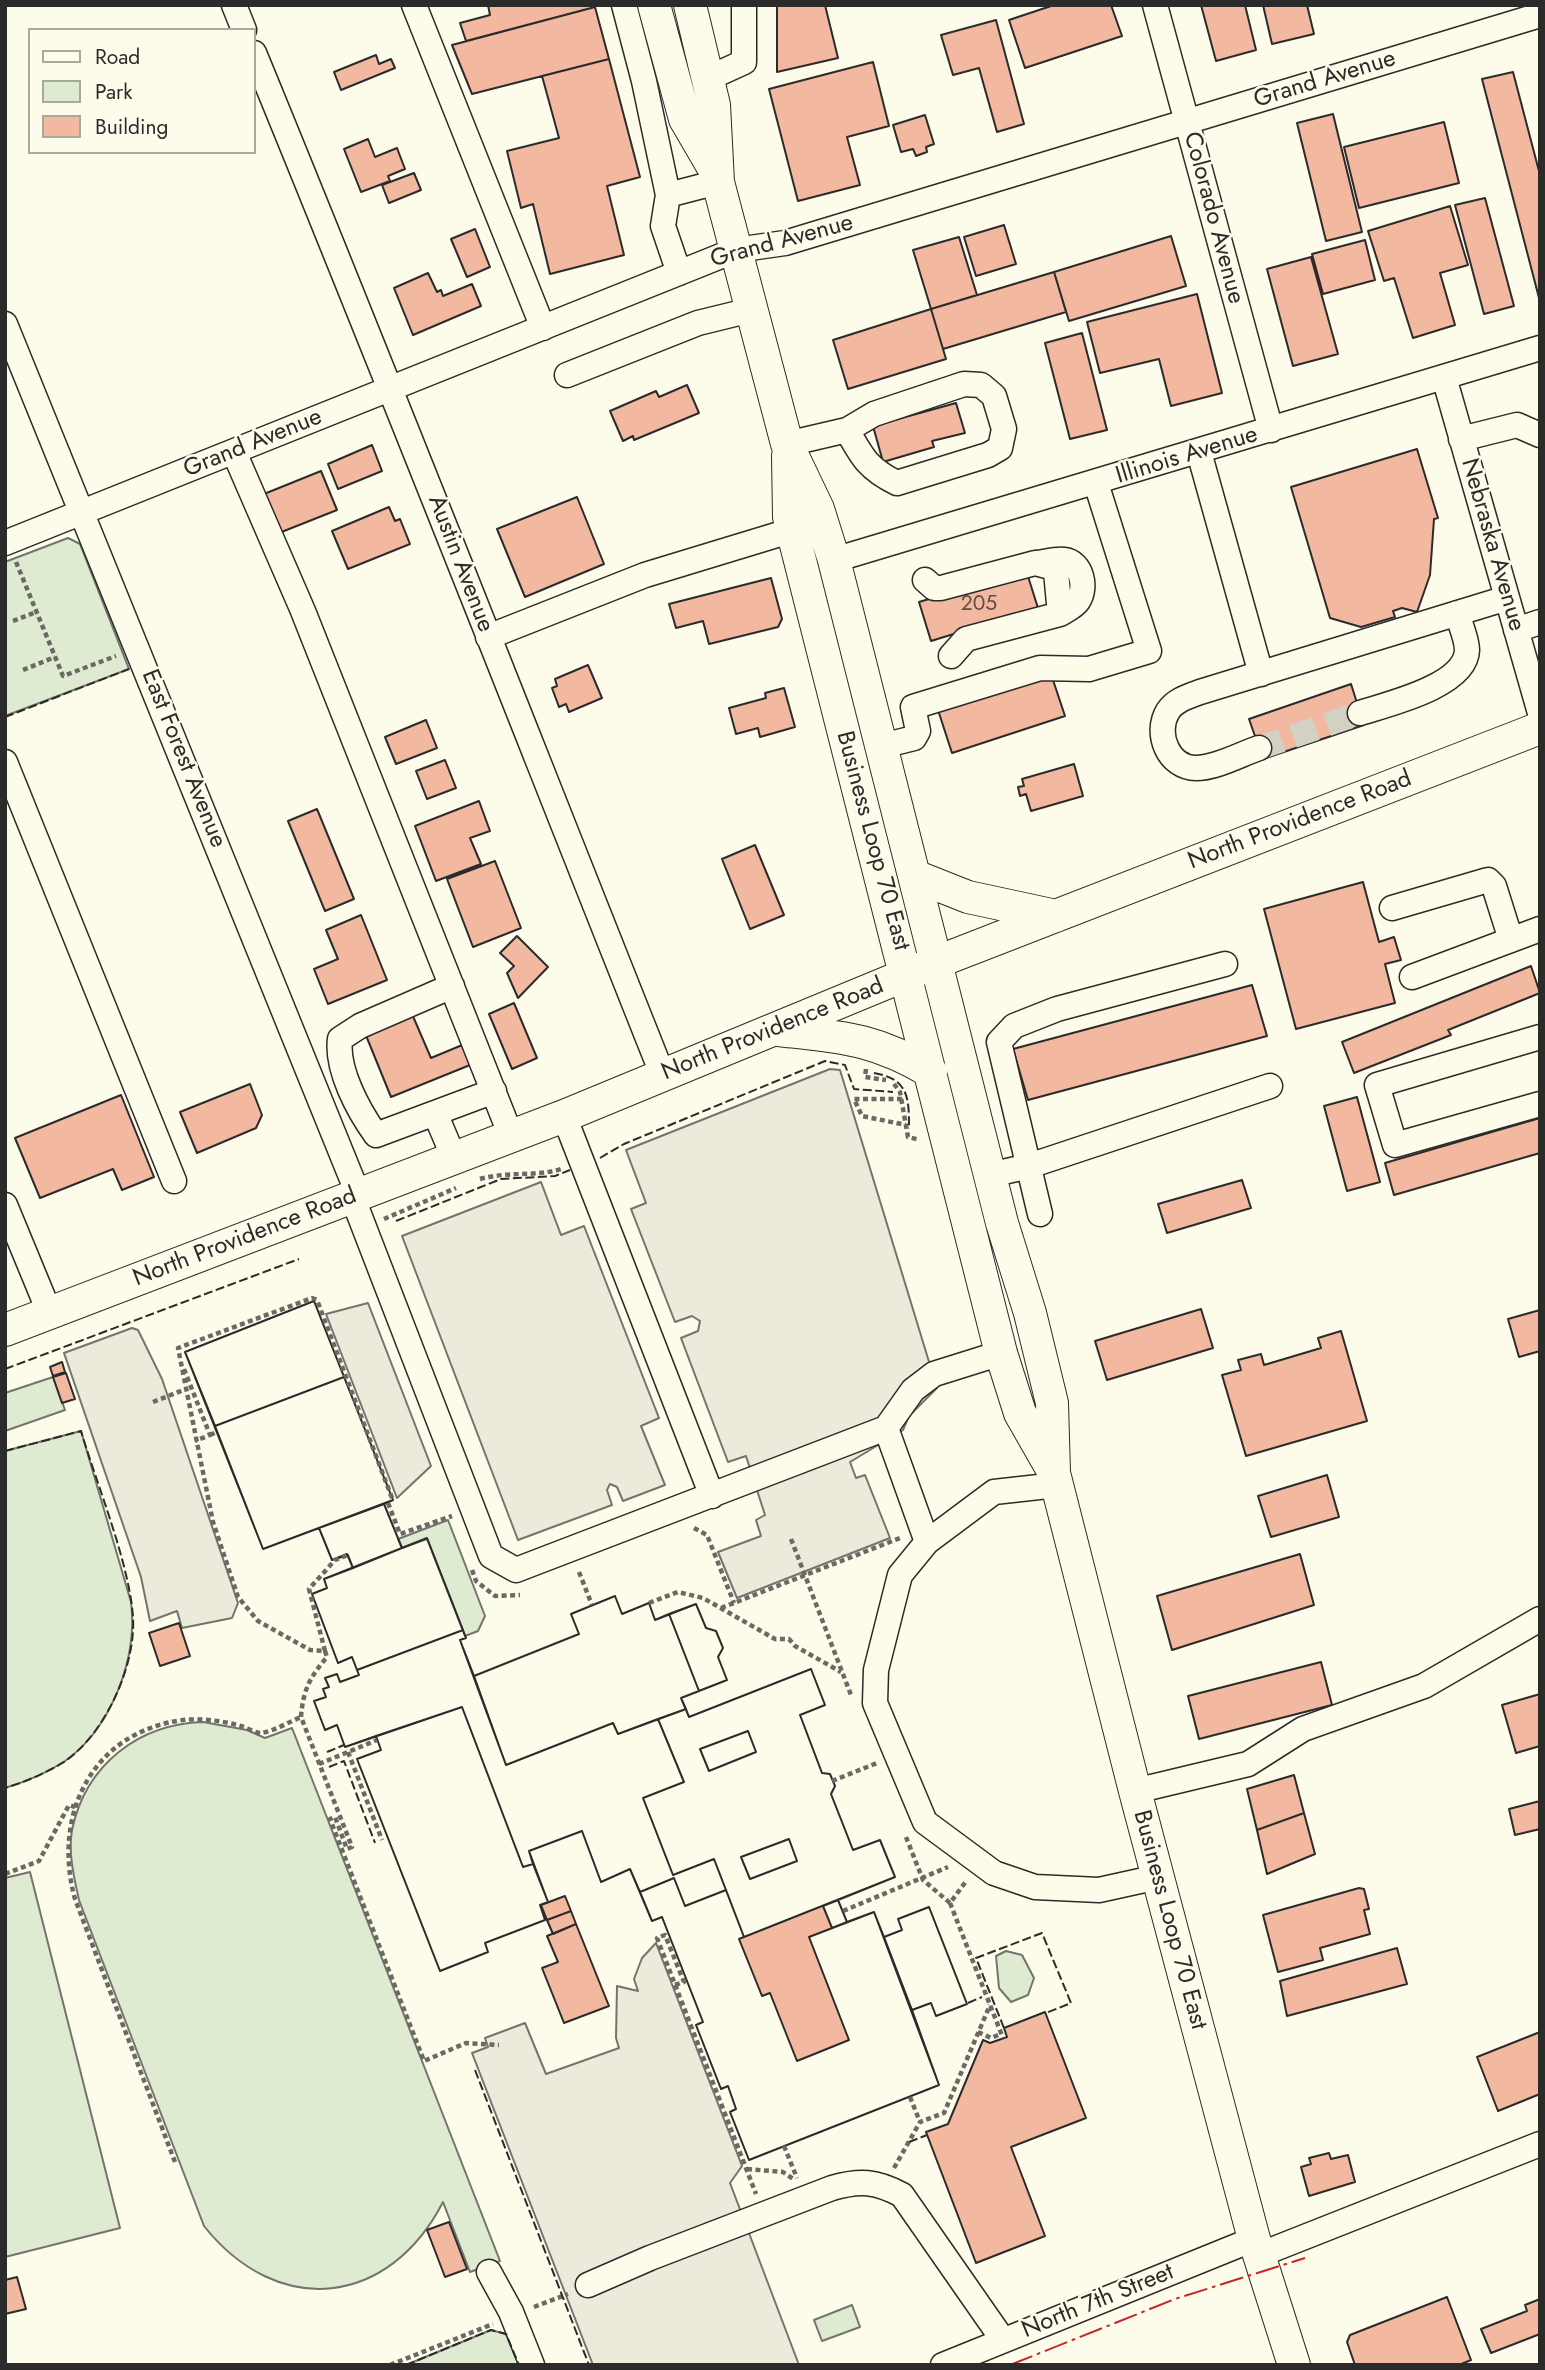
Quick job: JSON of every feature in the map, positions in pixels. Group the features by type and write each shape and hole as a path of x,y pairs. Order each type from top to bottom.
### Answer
{"main road":[{"name":"Business Loop 70 East","path":"690,5 714,105 716,176"},
{"name":"Business Loop 70 East","path":"648,20 659,78 716,176 788,444 818,509 834,560 990,1175 1030,1312 1052,1403 1056,1479 1135,1791 1256,2247 1294,2365"},
{"name":"Business Loop 70 East","path":"788,444 789,517 908,975 1001,1353 1020,1413 1056,1479"},
{"name":"North Providence Road","path":"5,1330 355,1195 460,1176 511,1136 937,962 1540,728"},
{"path":"915,876 968,897 1056,916"},
{"path":"776,1030 868,1042 896,1051 931,1072"}],"street":[{"path":"234,5 243,28"},
{"path":"414,5 543,328"},
{"path":"624,5 648,20"},
{"path":"709,78 744,62 744,5"},
{"name":"Colorado Avenue","path":"1155,5 1272,430"},
{"name":"Grand Avenue","path":"6,543 736,250 785,243 1540,15"},
{"name":"Austin Avenue","path":"256,58 392,387 488,638 663,1076"},
{"path":"659,78 668,195 663,226 679,273"},
{"path":"668,195 716,176"},
{"path":"567,375 698,323 751,310"},
{"name":"East Forest Avenue","path":"5,324 318,1097 491,1556 516,1570 886,1427"},
{"name":"Illinois Avenue","path":"834,560 1540,348"},
{"name":"Nebraska Avenue","path":"1444,377 1540,713"},
{"path":"788,444 847,430 874,414 964,384 981,385 994,396 1004,429 1000,448 988,455 897,483 876,473 864,461 847,430"},
{"path":"1461,439 1517,425 1540,435"},
{"path":"234,452 303,611 511,1136"},
{"path":"1199,452 1261,674"},
{"path":"882,746 914,738 918,732 913,707 1040,668 1089,669 1149,651 1096,483"},
{"path":"488,638 645,575 793,530"},
{"path":"925,580 934,588 940,588 1035,563 1050,566 1056,572 1060,614 966,639 951,656"},
{"path":"1259,748 1198,768 1182,765 1171,757 1164,741 1163,726 1168,710 1180,700 1507,598"},
{"path":"1360,713 1437,686 1460,669 1467,650 1457,613"},
{"path":"1516,630 1540,622"},
{"path":"5,762 174,1181"},
{"path":"1392,908 1488,880 1494,886 1511,940"},
{"path":"1412,976 1540,929"},
{"path":"1040,1214 999,1042 1014,1026 1058,1009 1225,964"},
{"path":"452,986 360,1026 340,1039 338,1053 349,1082 376,1135 494,1091"},
{"path":"1540,1038 1377,1085 1395,1144 1540,1104"},
{"path":"318,1097 349,1082"},
{"path":"990,1175 1029,1166 1270,1086"},
{"path":"974,1111 1013,1102"},
{"path":"435,1113 460,1176"},
{"path":"564,1116 712,1496"},
{"path":"5,1205 50,1314"},
{"path":"927,1542 886,1427 913,1390 934,1374 1001,1353"},
{"path":"1056,1479 994,1492 927,1542 900,1575 876,1670 875,1703 925,1822 994,1873 1035,1887 1099,1890 1158,1877"},
{"path":"1135,1791 1248,1764 1303,1729 1424,1686 1540,1619"},
{"name":"North 7th Street","path":"943,2365 992,2351 1256,2247 1540,2144"},
{"path":"588,2285 737,2224 857,2181 885,2185 902,2195 992,2351"},
{"path":"489,2272 511,2312 532,2365"}],"path":[{"path":"6,543 63,676 138,647"},
{"path":"13,621 36,612"},
{"path":"23,670 55,657"},
{"path":"866,1063 865,1077 887,1080 895,1085 902,1099 908,1137 921,1140"},
{"path":"902,1099 854,1099 862,1116 906,1125"},
{"path":"382,1225 389,1215 460,1176 501,1172 552,1172 565,1167"},
{"path":"325,1651 310,1650 258,1621 237,1597 213,1522 178,1348 312,1298 317,1300 392,1497"},
{"path":"180,1359 210,1435"},
{"path":"153,1402 186,1389"},
{"path":"195,1441 217,1432"},
{"path":"721,1608 905,1536 900,1545"},
{"path":"348,1555 335,1560 309,1589 327,1657 309,1678 302,1695 301,1717 352,1847 347,1849 334,1817 330,1819 424,2061 466,2043 499,2045"},
{"path":"579,1572 592,1605"},
{"path":"649,1604 678,1592 703,1598 775,1639 789,1639 795,1646 842,1672"},
{"path":"855,1704 857,1690"},
{"path":"175,2162 75,1899 67,1866 66,1844 75,1807 88,1780 107,1757 127,1741 156,1727 198,1720 226,1723 260,1734 301,1717"},
{"path":"319,1764 377,1740"},
{"path":"348,1752 382,1840"},
{"path":"832,1781 878,1763"},
{"path":"5,1874 39,1861 69,1805 75,1807"},
{"path":"843,1911 923,1880 955,1864"},
{"path":"950,1903 971,1875"},
{"path":"923,1880 950,1903 1002,2036 991,2038 978,2032"},
{"path":"675,1985 684,1982 666,1935 657,1938 675,1985 746,2169 757,2198"},
{"path":"944,2113 990,2006"},
{"path":"910,2096 920,2122"},
{"path":"885,2185 920,2122 953,2110"},
{"path":"746,2169 783,2172 799,2182 784,2146"}],"green space":[{"path":"68,538 80,544 129,669 5,716 5,562"},
{"path":"53,1377 65,1410 5,1431 5,1393"},
{"path":"81,1431 131,1602 132,1623 126,1668 108,1711 82,1747 51,1769 5,1788 5,1451"},
{"path":"448,1520 485,1616 478,1631 465,1636 427,1539 402,1548 398,1539"},
{"path":"203,1722 247,1730 265,1738 292,1728 500,2261 470,2272 443,2202 420,2237 393,2263 363,2280 331,2288 298,2287 265,2276 233,2256 204,2226 79,1900 71,1847 72,1830 79,1806 103,1767 119,1752 158,1730"},
{"path":"30,1872 120,2228 5,2257 5,1878"},
{"path":"1006,1951 1022,1955 1034,1978 1028,1995 1011,2002 999,1988 996,1956"},
{"path":"852,2305 860,2327 822,2341 814,2320"},
{"path":"491,2330 506,2334 519,2365 406,2365"}],"shaded area":[{"path":"830,1069 840,1070 937,1388 909,1416 903,1430 850,1462 856,1478 865,1475 890,1538 737,1598 718,1552 761,1536 756,1520 765,1515 746,1456 728,1462 681,1338 698,1331 700,1321 692,1316 675,1322 631,1209 646,1203 626,1150"},
{"path":"541,1182 561,1235 584,1226 659,1418 641,1426 665,1485 623,1501 617,1487 610,1484 607,1490 612,1505 518,1540 402,1236"},
{"path":"368,1303 431,1466 397,1498 326,1314"},
{"path":"132,1328 138,1330 162,1379 238,1603 232,1618 182,1628 177,1611 150,1621 141,1577 64,1353"},
{"path":"656,1943 742,2166 730,2183 799,2365 593,2365 472,2053 488,2047 485,2038 525,2023 546,2074 619,2048 616,2038 617,1986 638,1991 634,1979 642,1958"}],"building":[{"path":"488,5 595,7 466,41 460,23 490,15"},
{"path":"777,5 825,5 838,58 777,72"},
{"path":"1054,5 1111,5 1122,36 1025,68 1009,20"},
{"path":"1201,5 1245,5 1256,50 1216,61"},
{"path":"1263,5 1307,5 1314,34 1272,44"},
{"path":"595,7 609,59 472,94 452,45"},
{"path":"996,20 1024,124 997,132 979,68 953,75 941,35"},
{"path":"376,55 379,64 391,59 395,68 341,90 334,72"},
{"path":"609,59 640,177 607,186 624,255 550,274 533,204 521,208 507,151 559,138 542,76"},
{"path":"873,62 889,126 847,137 860,185 798,201 769,89"},
{"path":"1513,72 1540,175 1539,298 1482,79"},
{"path":"1333,114 1362,232 1326,241 1297,123"},
{"path":"925,115 934,144 926,147 927,152 916,156 913,149 901,152 893,125"},
{"path":"1444,122 1459,183 1359,208 1344,147"},
{"path":"368,139 375,157 397,148 405,169 388,176 390,181 361,192 344,149"},
{"path":"414,173 421,190 389,203 382,185"},
{"path":"1485,198 1514,306 1484,314 1455,205"},
{"path":"1450,206 1468,265 1440,273 1455,325 1413,338 1394,278 1384,281 1368,231"},
{"path":"1004,225 1016,264 976,276 964,237"},
{"path":"475,229 490,267 467,277 451,239"},
{"path":"1171,236 1186,286 1069,321 1054,272"},
{"path":"959,237 977,295 931,309 913,250"},
{"path":"1365,240 1375,280 1323,294 1312,254"},
{"path":"1311,257 1338,354 1293,366 1267,269"},
{"path":"1054,272 1066,312 943,349 931,309"},
{"path":"428,273 437,292 441,290 443,296 472,284 481,306 413,335 394,288"},
{"path":"1197,294 1222,393 1171,406 1159,359 1100,373 1087,322"},
{"path":"931,309 946,359 848,389 833,340"},
{"path":"1082,333 1107,430 1070,439 1045,343"},
{"path":"687,385 699,413 634,440 633,436 623,441 610,411 656,391 659,397"},
{"path":"956,403 965,433 932,441 934,447 883,462 873,426"},
{"path":"372,445 382,471 338,489 328,464"},
{"path":"1417,449 1438,518 1434,519 1430,575 1417,612 1402,608 1393,611 1395,617 1361,627 1330,618 1291,487"},
{"path":"321,471 337,510 279,533 264,494"},
{"path":"577,497 604,564 525,597 497,529"},
{"path":"389,507 395,521 400,519 410,544 348,569 332,531"},
{"path":"1026,570 1038,608 931,641 919,602"},
{"path":"771,578 782,619 778,627 709,644 703,621 676,628 669,604"},
{"path":"588,665 602,698 569,712 566,704 559,707 552,688 557,686 555,679"},
{"path":"1051,674 1065,716 952,753 938,710"},
{"path":"1351,684 1364,725 1263,759 1249,719"},
{"path":"784,688 795,727 760,737 758,728 736,734 729,708 766,698 765,693"},
{"path":"426,720 437,748 396,764 385,737"},
{"path":"445,760 456,788 427,799 416,771"},
{"path":"1074,764 1083,796 1031,811 1026,794 1020,796 1018,787 1024,786 1022,779"},
{"path":"479,801 490,831 470,838 481,864 436,881 415,826"},
{"path":"317,809 354,899 325,911 288,821"},
{"path":"755,845 784,915 750,929 722,859"},
{"path":"495,861 521,928 473,947 447,879"},
{"path":"1363,882 1379,942 1394,937 1401,960 1385,964 1395,1003 1296,1029 1264,909"},
{"path":"361,915 387,980 328,1004 314,969 338,959 326,930"},
{"path":"517,936 548,967 518,998 507,973 514,966 500,953"},
{"path":"1531,966 1540,993 1448,1030 1451,1035 1354,1073 1342,1042"},
{"path":"1252,985 1267,1036 1028,1100 1013,1049"},
{"path":"514,1003 537,1058 512,1069 489,1014"},
{"path":"412,1014 431,1058 467,1043 475,1063 391,1097 365,1033"},
{"path":"250,1084 262,1115 256,1128 197,1153 180,1112"},
{"path":"121,1095 154,1177 122,1190 113,1169 40,1198 15,1138"},
{"path":"1357,1097 1380,1182 1347,1191 1324,1106"},
{"path":"1540,1118 1540,1153 1394,1195 1385,1163"},
{"path":"1242,1180 1251,1208 1167,1233 1158,1204"},
{"path":"314,1301 393,1500 384,1504 402,1548 427,1538 466,1638 460,1640 474,1676 579,1634 571,1614 615,1596 622,1614 649,1603 655,1620 696,1604 706,1628 716,1631 723,1648 718,1657 727,1680 681,1698 689,1717 811,1669 825,1705 800,1715 822,1773 830,1774 835,1786 831,1794 853,1850 880,1840 895,1877 838,1900 847,1922 874,1912 884,1937 902,1930 898,1919 929,1907 967,2004 936,2016 931,2003 912,2010 939,2085 749,2160 730,2112 736,2109 728,2086 721,2089 696,2025 703,2022 662,1917 652,1921 630,1869 601,1882 582,1831 529,1851 548,1902 540,1905 545,1920 485,1943 488,1952 440,1971 357,1759 381,1750 376,1736 345,1747 337,1725 325,1730 314,1701 326,1697 323,1689 329,1687 325,1678 337,1674 340,1682 359,1675 352,1657 338,1663 312,1594 327,1588 324,1579 353,1568 348,1555 332,1560 319,1528 263,1549 185,1352","holes":["748,1731 756,1752 709,1771 700,1749","789,1839 797,1861 750,1879 741,1857"]},
{"path":"314,1301 344,1377 215,1426 185,1352"},
{"path":"1201,1309 1213,1348 1107,1380 1095,1341"},
{"path":"1540,1310 1540,1351 1519,1357 1508,1319"},
{"path":"1341,1331 1367,1421 1246,1456 1222,1375 1241,1370 1238,1360 1261,1354 1264,1365 1321,1348 1318,1338"},
{"path":"62,1362 65,1372 53,1376 50,1367"},
{"path":"66,1373 75,1399 62,1403 53,1377"},
{"path":"344,1377 393,1500 263,1549 215,1426"},
{"path":"1327,1475 1339,1517 1271,1537 1258,1496"},
{"path":"384,1504 402,1548 353,1568 347,1554 332,1560 319,1528"},
{"path":"427,1538 463,1630 357,1670 352,1657 338,1663 312,1594 327,1588 324,1579"},
{"path":"1300,1554 1314,1605 1172,1650 1157,1596"},
{"path":"615,1596 622,1614 649,1603 655,1620 669,1614 699,1691 681,1698 686,1709 618,1734 613,1723 506,1765 474,1676 579,1634 571,1614"},
{"path":"696,1604 706,1628 716,1631 723,1648 718,1657 727,1680 699,1691 669,1614"},
{"path":"179,1623 190,1656 160,1666 149,1633"},
{"path":"463,1630 466,1638 460,1640 506,1765 613,1723 618,1734 658,1719 684,1782 643,1798 673,1875 714,1859 726,1890 685,1906 674,1878 640,1892 630,1869 601,1882 582,1831 529,1851 533,1864 523,1867 462,1707 345,1747 337,1725 325,1730 314,1701 326,1697 323,1689 329,1687 325,1678 337,1674 340,1682 359,1675 357,1670"},
{"path":"1321,1662 1332,1705 1199,1739 1188,1696"},
{"path":"811,1669 825,1705 800,1715 822,1773 830,1774 835,1786 831,1794 853,1850 880,1840 895,1877 744,1937 714,1859 673,1875 643,1798 684,1782 658,1719 686,1709 689,1717"},
{"path":"1540,1694 1540,1746 1516,1753 1502,1705"},
{"path":"462,1707 523,1867 533,1864 548,1902 540,1905 545,1920 485,1943 488,1952 440,1971 357,1759 381,1750 376,1736"},
{"path":"748,1731 756,1752 709,1771 700,1749"},
{"path":"1294,1775 1304,1813 1257,1830 1247,1789"},
{"path":"1540,1801 1540,1829 1515,1835 1509,1809"},
{"path":"1304,1813 1315,1854 1267,1874 1257,1830"},
{"path":"789,1839 797,1861 750,1879 741,1857"},
{"path":"674,1878 685,1906 726,1890 744,1937 739,1939 762,1996 770,1993 797,2061 849,2040 809,1937 874,1912 939,2085 749,2160 730,2112 736,2109 728,2086 721,2089 696,2025 703,2022 662,1917 652,1921 640,1892"},
{"path":"1359,1888 1364,1889 1369,1909 1364,1910 1370,1934 1320,1948 1323,1960 1278,1972 1263,1915"},
{"path":"565,1896 571,1911 547,1920 541,1905"},
{"path":"838,1900 847,1922 832,1928 823,1906"},
{"path":"929,1907 967,2004 936,2016 931,2003 912,2010 884,1937 902,1930 898,1919"},
{"path":"571,1911 576,1924 553,1934 547,1920"},
{"path":"576,1924 609,2006 564,2023 542,1968 558,1962 547,1936"},
{"path":"1397,1948 1407,1984 1287,2016 1280,1981"},
{"path":"1045,2012 1086,2118 1011,2147 1045,2236 976,2263 926,2132 948,2124 983,2040 990,2043 1007,2037 1004,2028"},
{"path":"1540,2032 1540,2094 1498,2111 1477,2057"},
{"path":"1329,2153 1331,2159 1348,2155 1355,2182 1309,2196 1301,2167 1311,2164 1309,2158"},
{"path":"449,2222 467,2269 445,2277 427,2230"},
{"path":"17,2277 26,2309 5,2314 5,2280"},
{"path":"1447,2297 1471,2360 1459,2365 1355,2365 1347,2342 1350,2335"},
{"path":"1540,2299 1540,2334 1491,2353 1481,2329 1527,2311 1525,2305"}],"tunnel":[{"path":"1259,748 1360,713"}],"fence":[{"path":"5,717 129,669"},
{"path":"600,1158 624,1144 825,1061 845,1065 854,1089 893,1092"},
{"path":"874,1073 894,1080 905,1092 909,1129"},
{"path":"396,1221 501,1179 555,1176 570,1170"},
{"path":"5,1369 299,1259"},
{"path":"5,1451 81,1431 119,1548 133,1617 129,1656 123,1677 105,1717 79,1750 64,1762 5,1788"},
{"path":"327,1752 344,1745"},
{"path":"329,1767 344,1761 375,1843"},
{"path":"1004,2028 976,1958 1042,1933 1071,2003 1046,2013"},
{"path":"968,2003 982,1997"},
{"path":"475,2070 589,2365"},
{"path":"909,2142 927,2135"},
{"path":"406,2365 491,2330 506,2334 519,2365"}],"power":[{"path":"1010,2365 1175,2299 1305,2258"}]}
